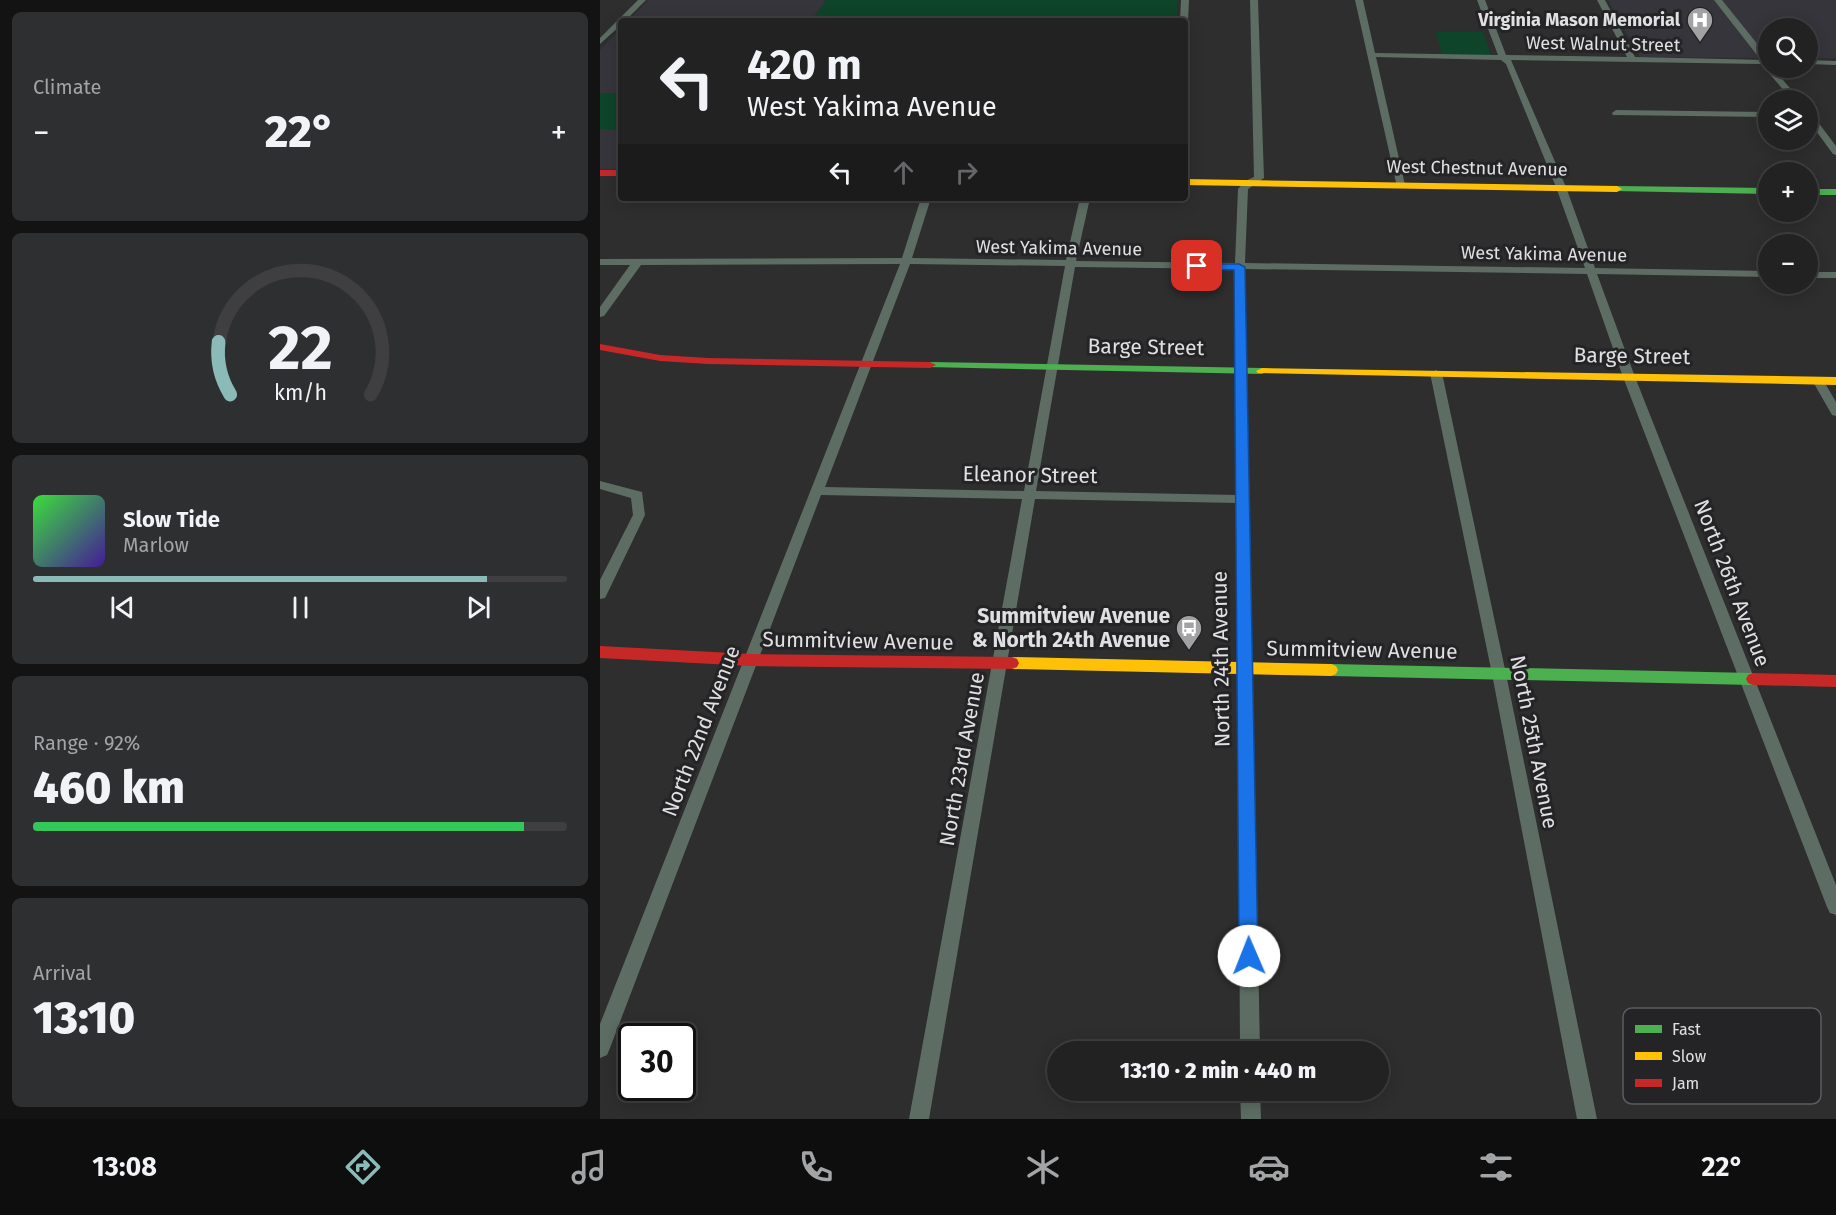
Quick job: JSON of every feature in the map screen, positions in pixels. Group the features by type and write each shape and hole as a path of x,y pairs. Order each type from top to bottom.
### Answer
{"street":[{"path":"624,18 642,0"},
{"path":"1184,18 1185,0"},
{"name":"North 24th Avenue","path":"1250,1041 1239,267 1243,189 1248,183 1259,178 1254,0"},
{"path":"1359,0 1400,184"},
{"name":"North 26th Avenue","path":"1481,0 1503,57 1510,63 1561,187 1629,377 1836,907"},
{"path":"1600,0 1632,60"},
{"path":"1718,0 1758,50"},
{"path":"600,42 618,24"},
{"name":"West Walnut Street","path":"1371,55 1758,64"},
{"path":"1818,62 1836,63"},
{"path":"1778,78 1788,90"},
{"path":"1616,113 1758,115"},
{"path":"1818,129 1836,152"},
{"path":"600,173 618,173"},
{"name":"West Chestnut Avenue","path":"1188,182 1758,191"},
{"path":"1818,192 1836,192"},
{"name":"North 22nd Avenue","path":"600,1048 906,261 925,201"},
{"name":"North 23rd Avenue","path":"919,1119 1070,265 1084,201"},
{"name":"West Yakima Avenue","path":"600,262 906,261 1758,274"},
{"path":"600,314 637,263"},
{"path":"1818,275 1836,275"},
{"name":"Barge Street","path":"600,348 660,358 866,364 1836,381"},
{"name":"North 25th Avenue","path":"1436,373 1499,674 1587,1119"},
{"path":"1818,380 1836,412"},
{"path":"600,485 637,495 639,515 600,594"},
{"name":"Eleanor Street","path":"816,491 1243,499"},
{"name":"Summitview Avenue","path":"600,652 751,660 1000,663 1836,681"},
{"path":"1250,1101 1251,1119"}],"shaded area":[{"path":"648,0 826,0 813,18 631,18"},
{"name":"Virginia Mason Memorial","path":"1608,0 1836,0 1836,58 1818,58 1818,18 1758,18 1758,58 1640,57"},
{"path":"618,31 618,169 600,169 600,50"}],"green space":[{"path":"826,0 1177,0 1177,14 1173,18 813,18"},
{"path":"1436,32 1483,32 1491,55 1442,55"},
{"path":"600,93 618,93 618,130 600,129"}],"traffic: fast":[{"path":"1617,189 1758,191"},
{"path":"1818,192 1836,192"},
{"path":"930,365 1262,371"},
{"path":"1331,670 1753,679"}],"traffic: slow":[{"path":"1188,182 1617,189"},
{"path":"1262,371 1836,381"},
{"path":"1012,663 1331,670"}],"traffic: jam":[{"path":"600,173 618,173"},
{"path":"600,347 660,358 708,361 930,365"},
{"path":"600,652 751,660 1012,663"},
{"path":"1753,679 1836,681"}],"place":[{"name":"Virginia Mason Memorial","path":"1700,43"},
{"name":"Summitview Avenue & North 24th Avenue","path":"1189,651"}],"route":[{"path":"1197,266 1239,267 1249,956"}]}
